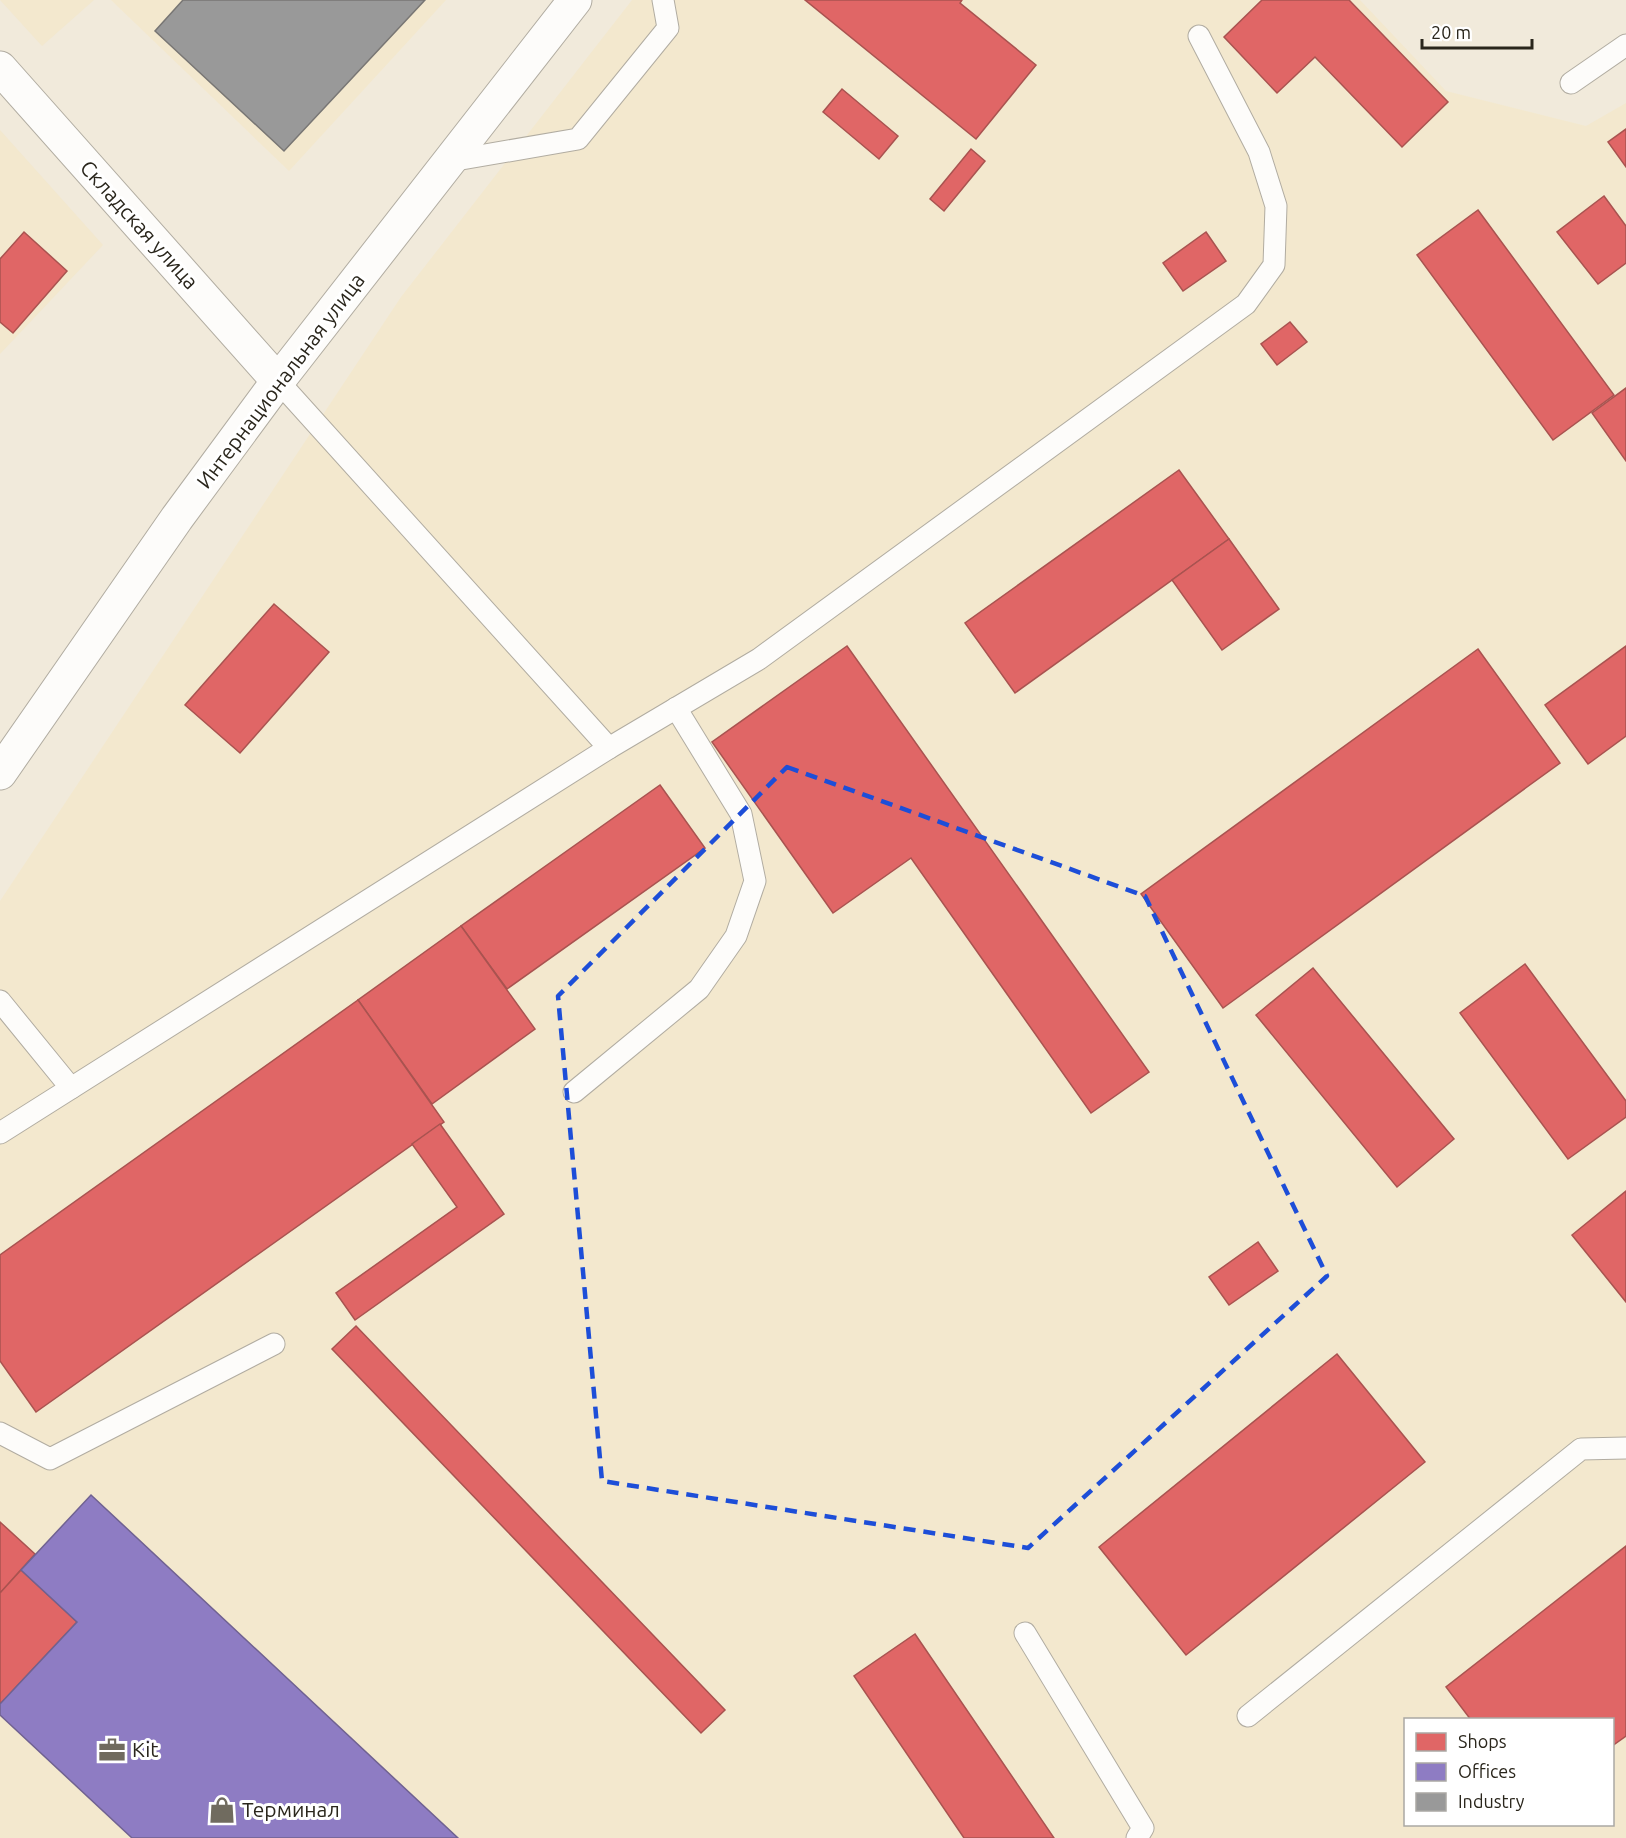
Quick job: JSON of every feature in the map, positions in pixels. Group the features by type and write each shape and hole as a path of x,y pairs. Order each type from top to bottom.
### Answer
{"street":[{"name":"Интернациональная улица","path":"0,773 177,518 278,381 575,0"},
{"name":"Складская улица","path":"0,68 278,381"}],"lane":[{"path":"450,161 578,139 668,28 663,0"},
{"path":"0,1133 609,748 759,659 1246,304 1274,265 1276,206 1259,152 1199,36"},
{"path":"1571,83 1626,45"},
{"path":"278,381 609,748"},
{"path":"574,1092 699,989 736,936 755,881 741,814 676,708"},
{"path":"0,1001 71,1088"},
{"path":"0,1433 50,1460 274,1344"},
{"path":"1248,1716 1581,1449 1614,1447 1626,1449"},
{"path":"1025,1633 1143,1828 1137,1838"}],"highlighted area":[{"path":"787,767 1145,896 1327,1276 1028,1548 602,1481 558,996"}],"shaded area":[{"path":"0,0 94,0 42,46"},
{"path":"111,0 446,0 289,171"},
{"path":"632,0 1360,0 1446,91 1586,126 1626,103 1626,1838 0,1838 0,901 401,297"},
{"path":"0,130 103,245 0,354"}],"building: Shops":[{"path":"805,0 962,0 960,3 1036,65 976,139"},
{"path":"1262,0 1349,0 1448,102 1402,147 1315,57 1277,93 1224,37"},
{"path":"842,89 898,136 879,159 823,112"},
{"path":"1626,129 1626,167 1608,142"},
{"path":"971,149 985,161 944,211 930,199"},
{"path":"1604,196 1626,226 1626,263 1598,284 1557,232"},
{"path":"1478,210 1614,395 1553,440 1417,255"},
{"path":"24,232 67,271 13,333 0,322 0,259"},
{"path":"1206,232 1226,261 1183,291 1163,263"},
{"path":"1290,322 1307,342 1277,365 1261,344"},
{"path":"1626,388 1626,461 1592,413"},
{"path":"1179,470 1229,539 1015,693 965,623"},
{"path":"1229,539 1279,609 1222,650 1172,580"},
{"path":"274,604 329,652 240,753 185,705"},
{"path":"847,646 1149,1072 1091,1113 911,858 833,913 712,742"},
{"path":"1626,646 1626,736 1588,764 1545,705"},
{"path":"1478,649 1560,763 1223,1008 1141,894"},
{"path":"660,785 705,848 507,989 461,926"},
{"path":"461,926 535,1029 432,1104 358,1000"},
{"path":"1525,964 1626,1101 1626,1117 1568,1159 1460,1013"},
{"path":"1313,968 1454,1139 1397,1187 1256,1015"},
{"path":"358,1000 444,1122 36,1412 0,1361 0,1255"},
{"path":"440,1124 504,1214 355,1320 336,1293 457,1207 412,1144"},
{"path":"1626,1191 1626,1302 1572,1235"},
{"path":"1258,1242 1278,1271 1229,1305 1209,1277"},
{"path":"356,1326 725,1710 701,1733 332,1349"},
{"path":"1337,1354 1425,1462 1186,1655 1099,1547"},
{"path":"0,1522 35,1554 0,1593"},
{"path":"1626,1546 1626,1736 1614,1745 1614,1718 1469,1718 1446,1687"},
{"path":"21,1570 77,1622 0,1704 0,1593"},
{"path":"915,1634 1054,1838 964,1838 854,1676"}],"building: Offices":[{"path":"91,1495 458,1838 132,1838 0,1715 0,1704 77,1622 21,1570"}],"building: Industry":[{"path":"183,0 425,0 284,151 155,31"}],"place":[{"name":"Kit","path":"112,1750"},
{"name":"Терминал","path":"222,1810"}]}
